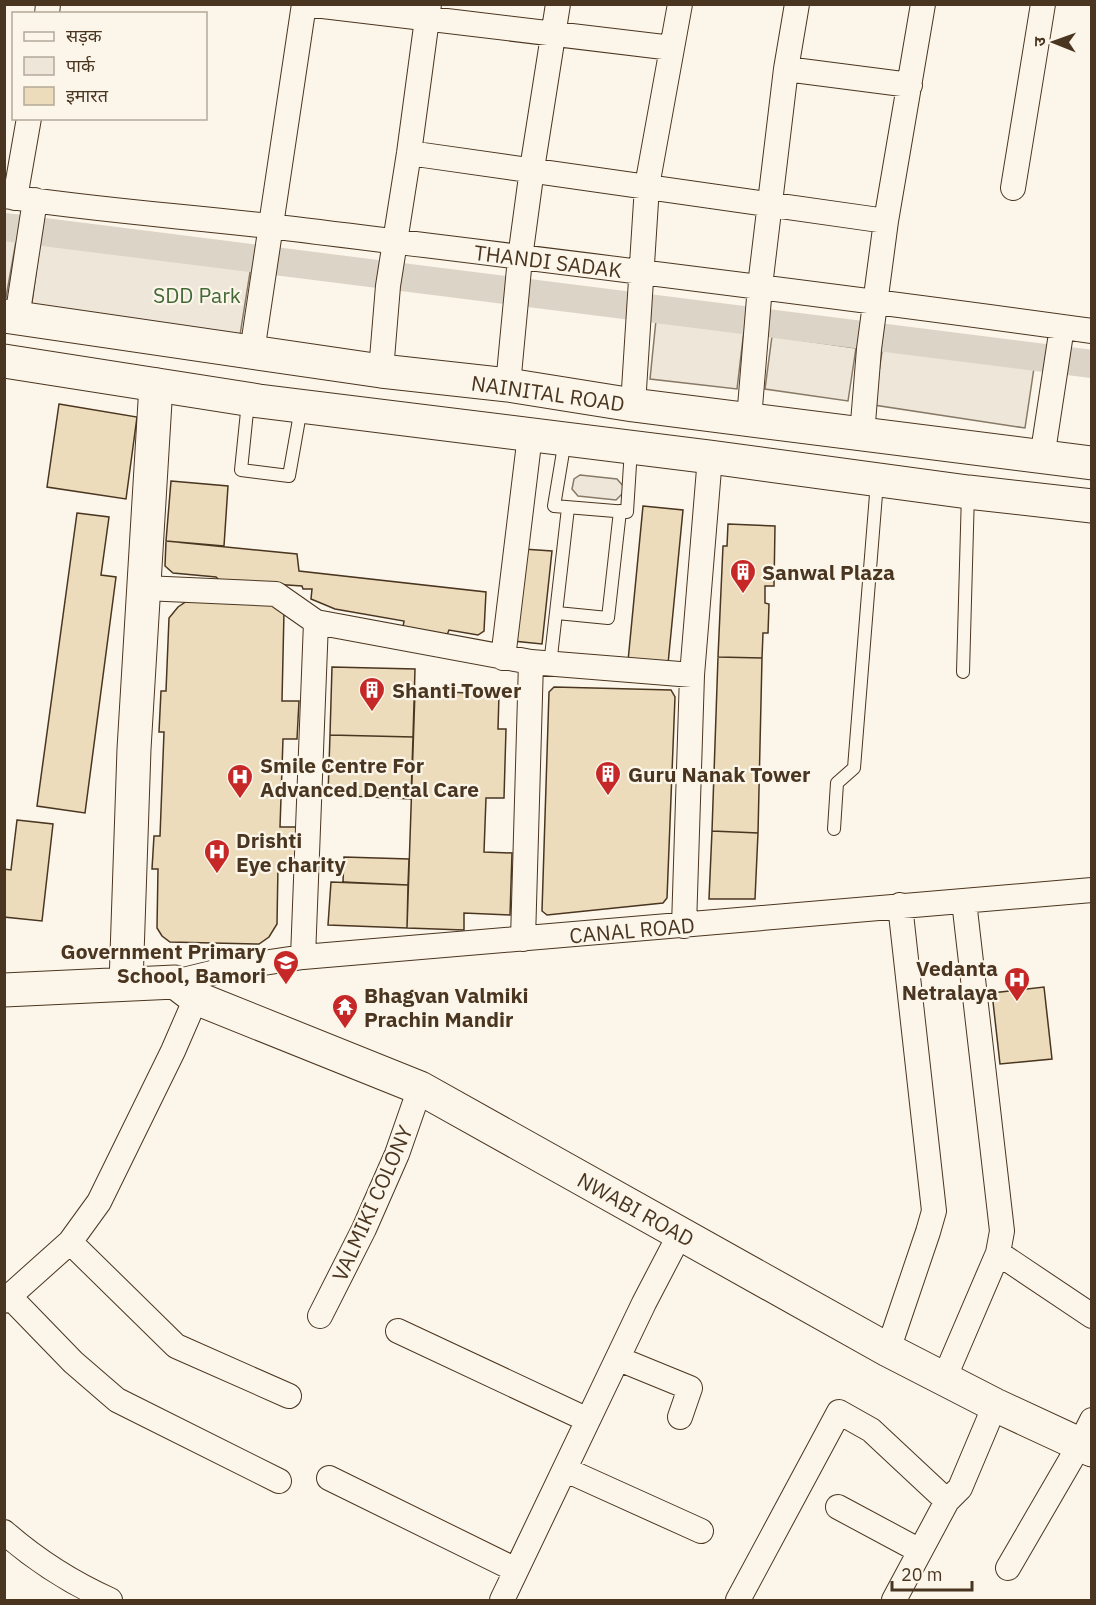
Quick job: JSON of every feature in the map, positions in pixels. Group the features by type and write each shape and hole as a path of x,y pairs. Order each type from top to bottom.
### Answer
{"main road":[{"name":"NAINITAL ROAD","path":"11,317 381,371 508,385 633,405 1092,463"},
{"name":"NAINITAL ROAD","path":"4,361 301,406 1092,506"},
{"path":"378,416 381,371"},
{"path":"126,984 134,749 156,385"},
{"path":"631,447 633,405"},
{"path":"4,990 126,984 185,990"},
{"name":"NWABI ROAD","path":"185,990 420,1088 888,1350 995,1405 1088,1438"}],"street":[{"path":"252,352 305,4 428,11 554,34 672,48"},
{"path":"508,385 532,170 558,4"},
{"path":"633,405 647,186 680,4"},
{"path":"749,419 758,336 760,286 786,69 798,4"},
{"path":"862,435 869,349 886,220 924,4"},
{"path":"1013,188 1043,4"},
{"path":"381,371 392,263 428,11"},
{"path":"786,69 910,85"},
{"path":"11,317 23,210 29,120"},
{"path":"409,153 886,220"},
{"name":"THANDI SADAK","path":"23,210 271,226 392,263 518,280 760,286 875,314 1059,349 1092,331"},
{"path":"1042,458 1059,349"},
{"path":"500,657 516,488 524,477 530,435"},
{"path":"684,926 692,675 710,457"},
{"path":"144,588 276,594 316,622 541,664 692,675"},
{"path":"303,957 316,622"},
{"path":"523,939 541,664"},
{"name":"CANAL ROAD","path":"185,990 236,967 303,957 1092,890"},
{"path":"944,1379 998,1253 1002,1231 964,901"},
{"path":"888,1350 934,1211 900,905"},
{"path":"185,990 173,1051 99,1202 70,1242 7,1299 117,1400 279,1481"},
{"name":"VALMIKI COLONY","path":"320,1316 364,1229 397,1154 420,1088"},
{"path":"502,1600 644,1303 680,1234"},
{"path":"70,1242 176,1346 289,1396"},
{"path":"998,1253 1092,1316"},
{"path":"398,1331 588,1420"},
{"path":"619,1359 690,1388 680,1417"},
{"path":"894,1600 946,1500 960,1488 995,1405"},
{"path":"738,1600 839,1412 871,1430 946,1500"},
{"path":"1008,1568 1088,1438"},
{"path":"566,1470 700,1531"},
{"path":"329,1478 516,1570"},
{"path":"838,1507 920,1551"},
{"path":"5,1535 84,1589 110,1600"}],"lane":[{"path":"249,399 241,470 289,477 301,406"},
{"path":"565,439 554,506 568,508 627,512 631,447"},
{"path":"834,829 837,783 854,768 878,480"},
{"path":"963,672 968,492"},
{"path":"541,664 556,613 568,508"},
{"path":"556,613 608,618 620,511"}],"green space":[{"path":"5,217 20,219 5,303"},
{"name":"SDD Park","path":"40,243 251,266 240,335 31,310"},
{"path":"656,320 744,330 737,389 650,379"},
{"path":"772,336 856,348 848,401 765,389"},
{"path":"883,345 1034,368 1025,428 874,405"},
{"path":"580,475 617,479 624,487 623,493 616,500 578,496 572,489 574,479"}],"building":[{"path":"59,404 137,417 126,499 47,487"},
{"path":"171,481 228,486 224,546 166,541"},
{"path":"643,506 683,510 668,664 628,661"},
{"path":"77,513 109,517 101,575 116,577 85,813 37,806"},
{"name":"Sanwal Plaza","path":"728,524 775,526 774,586 765,586 765,603 769,604 768,633 763,633 762,658 718,657 723,546 727,546"},
{"path":"166,541 297,554 299,571 486,592 484,631 478,635 449,630 447,635 403,627 404,621 335,609 311,599 312,589 303,589 302,586 242,582 223,584 216,577 173,573 165,566"},
{"path":"523,549 552,551 542,644 513,641"},
{"path":"193,597 272,602 284,611 282,701 299,701 297,739 283,739 280,827 297,827 296,866 278,865 277,924 269,937 259,944 170,942 157,928 158,869 152,869 154,836 160,836 164,732 159,732 161,691 166,691 169,618 178,607"},
{"path":"718,657 762,658 758,833 712,831"},
{"name":"Shanti Tower","path":"332,667 415,669 413,737 330,735"},
{"name":"Guru Nanak Tower","path":"554,687 671,690 675,697 667,898 663,903 547,915 542,911 549,692"},
{"path":"415,691 499,694 498,729 506,729 504,798 486,798 484,852 512,853 510,915 464,913 464,930 407,928"},
{"path":"330,735 413,737 411,799 328,795"},
{"path":"17,820 53,824 42,921 4,917 4,869 11,870"},
{"path":"712,831 758,833 755,899 709,899"},
{"path":"344,857 409,859 408,885 343,882"},
{"path":"331,882 408,885 407,928 328,925"},
{"path":"1044,987 1052,1059 1000,1064 992,993"}],"waterway":[{"path":"4,227 1092,364"}],"place":[{"name":"Sanwal Plaza","path":"743,595"},
{"name":"Shanti Tower","path":"372,713"},
{"name":"Guru Nanak Tower","path":"608,797"},
{"name":"Smile Centre For Advanced Dental Care","path":"240,800"},
{"name":"Drishti Eye charity","path":"217,875"},
{"name":"Government Primary School, Bamori","path":"286,986"},
{"name":"Vedanta Netralaya","path":"1017,1003"},
{"name":"Bhagvan Valmiki Prachin Mandir","path":"345,1030"}]}
